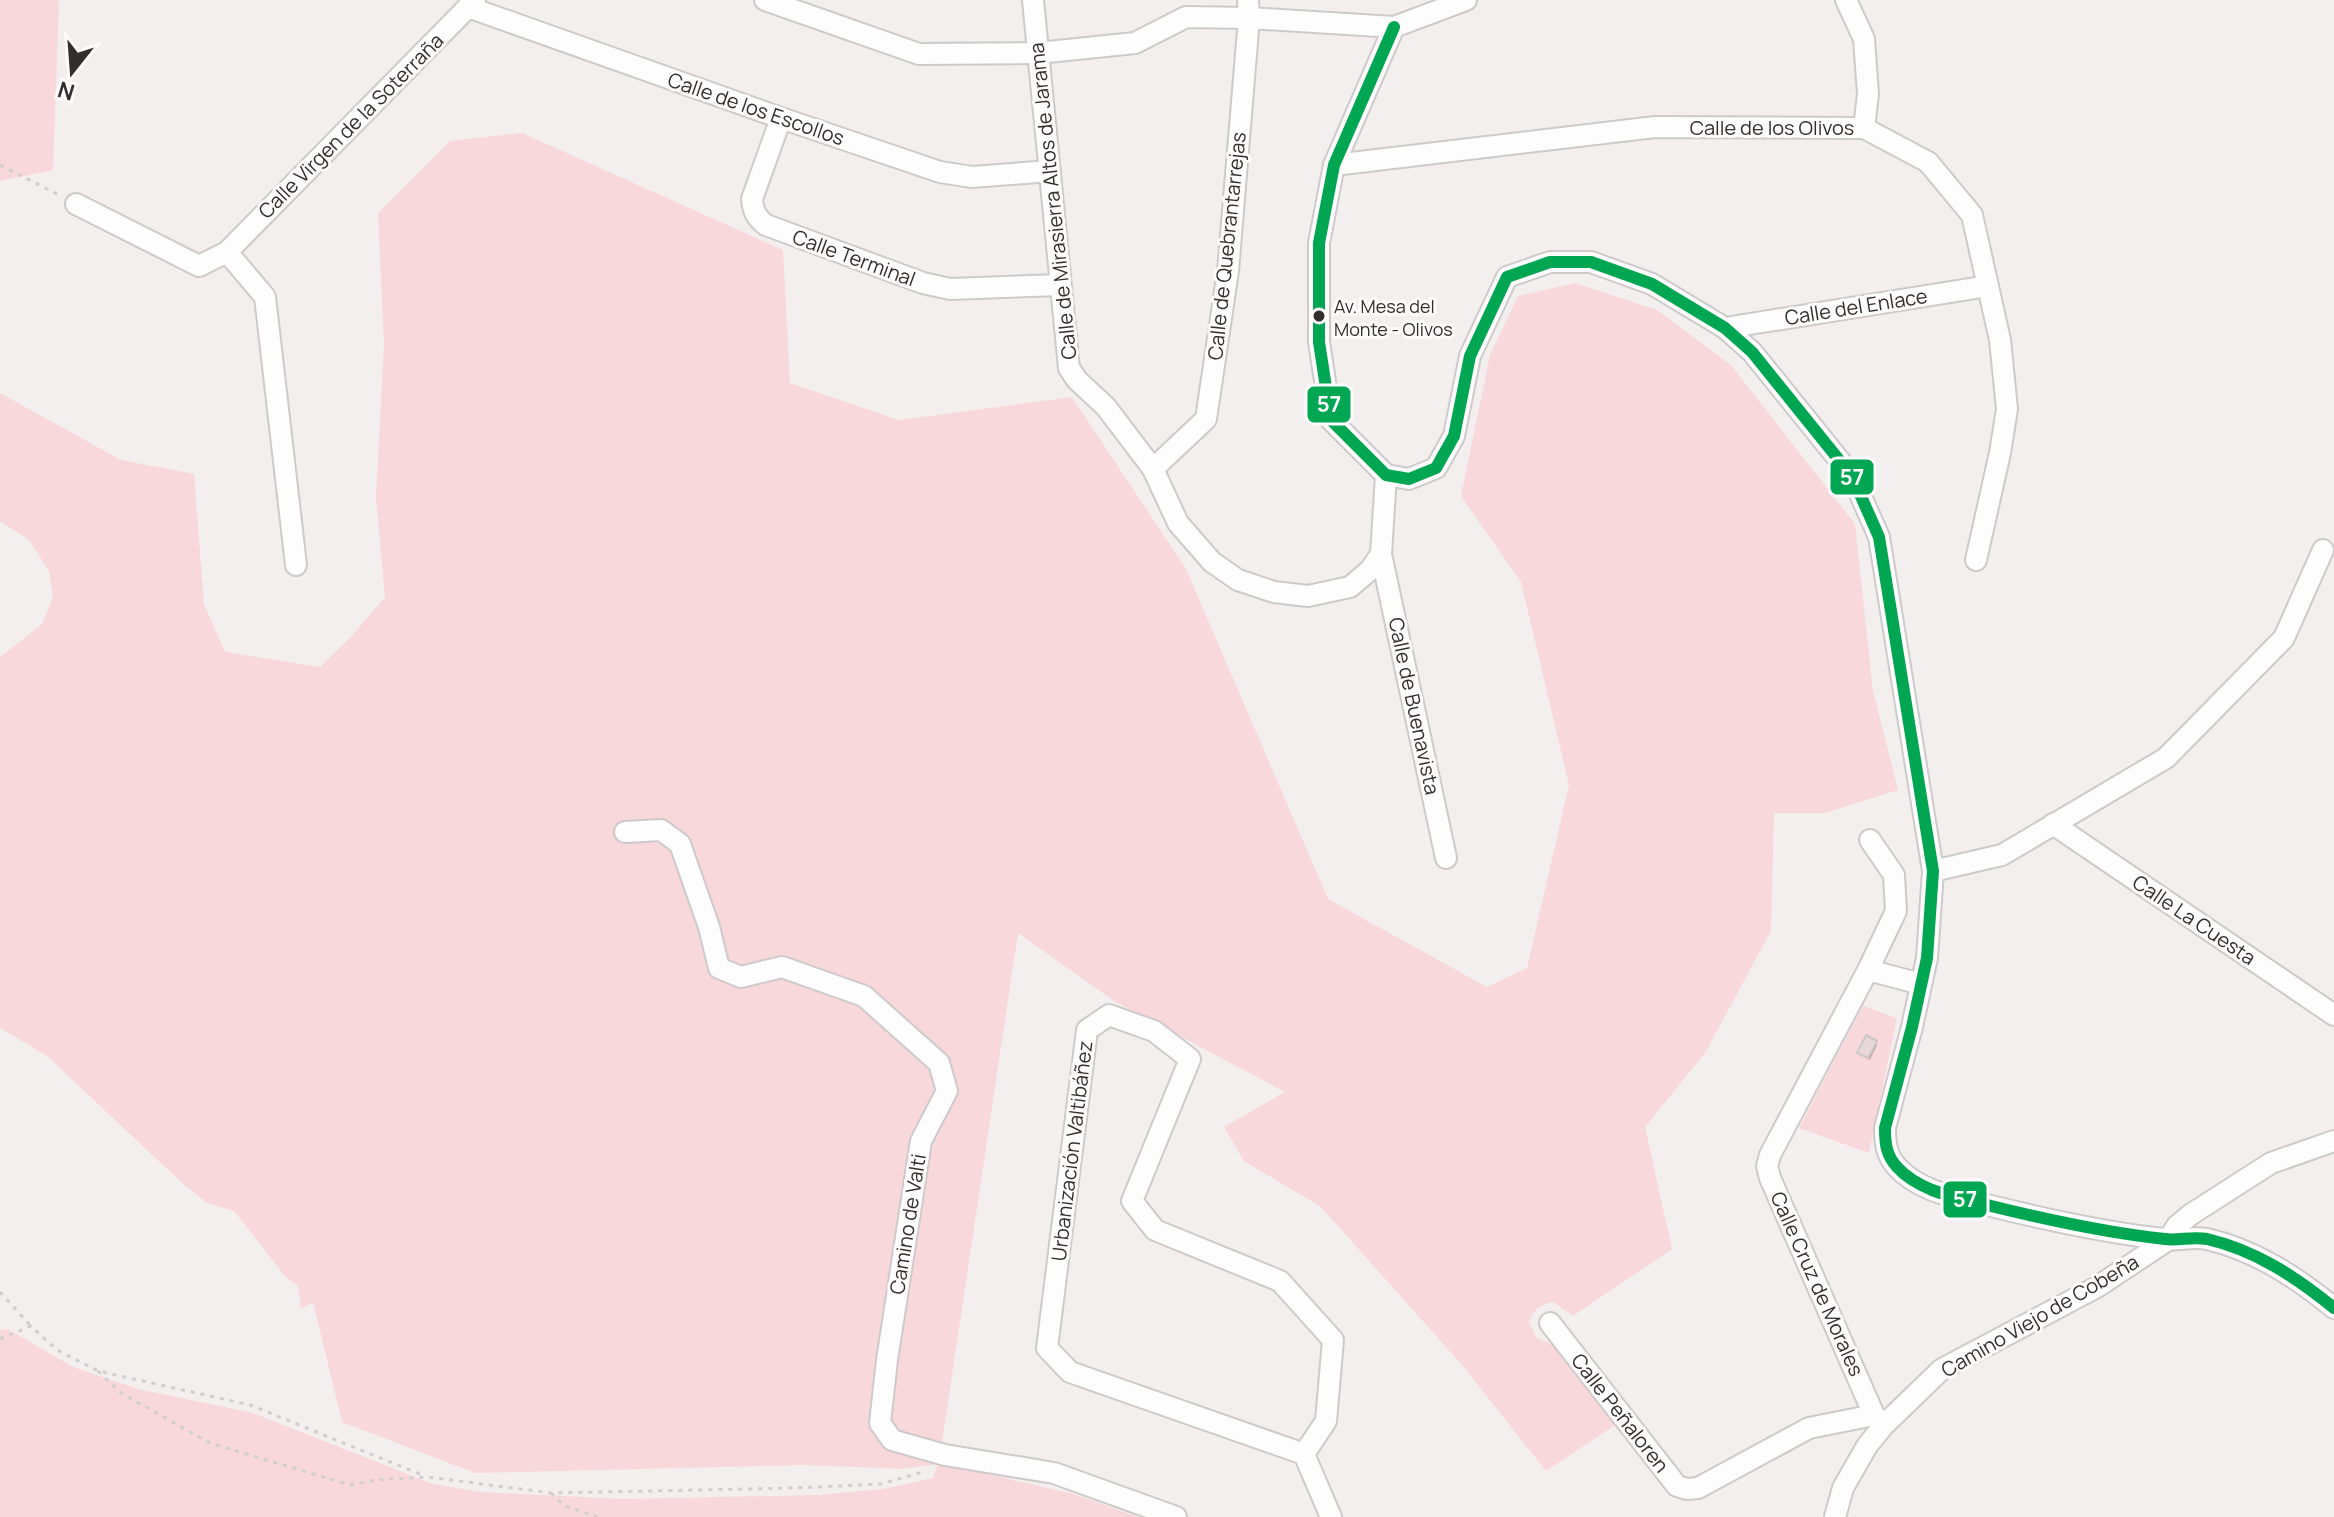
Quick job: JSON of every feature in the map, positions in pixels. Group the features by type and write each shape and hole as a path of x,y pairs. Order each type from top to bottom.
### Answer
{"street":[{"path":"765,0 919,54 1038,53 1135,43 1186,17 1248,9 1394,27 1466,0"},
{"name":"Calle de Mirasierra Altos de Jarama","path":"1033,0 1069,368 1077,380 1106,407 1153,469 1178,523 1212,562 1238,580 1274,592 1308,596 1350,587 1370,570 1381,554"},
{"path":"1846,0 1864,39 1868,94 1864,128"},
{"name":"Calle de los Escollos","path":"472,3 781,118 940,172 972,177 1050,171"},
{"name":"Calle Virgen de la Soterraña","path":"76,204 199,266 227,252 472,3"},
{"name":"Calle de Quebrantarrejas","path":"1153,469 1206,419 1228,271 1248,9"},
{"path":"1394,27 1334,165 1319,243 1319,342 1331,420 1386,475 1409,479 1436,468 1454,436 1470,356 1507,277 1550,262 1591,262 1652,284 1725,328 1752,352 1852,476 1879,537 1933,871 1927,958 1885,1128 1888,1156 1914,1181 1946,1194 2045,1220 2168,1240 2206,1239 2242,1250 2274,1265 2334,1308"},
{"name":"Calle Terminal","path":"781,118 752,199 757,218 766,225 923,283 950,289 1060,285"},
{"name":"Calle de los Olivos","path":"1334,165 1655,127 1864,128 1928,162 1972,215 2000,340 2007,409 1976,560"},
{"path":"227,252 265,297 296,565"},
{"name":"Calle del Enlace","path":"1725,328 1988,286"},
{"path":"1381,554 1386,475"},
{"path":"1933,871 2002,855 2166,758 2284,638 2323,550"},
{"name":"Calle de Buenavista","path":"1381,554 1446,858"},
{"name":"Calle La Cuesta","path":"2053,824 2334,1015"},
{"name":"Camino de Valti","path":"625,832 661,830 680,844 709,927 719,968 741,977 782,967 864,996 939,1063 947,1091 921,1141 887,1360 880,1423 892,1440 945,1455 1054,1473 1176,1517"},
{"name":"Calle Cruz de Morales","path":"1870,840 1894,875 1896,911 1767,1166 1879,1420"},
{"path":"1868,970 1921,984"},
{"name":"Urbanización Valtibáñez","path":"1109,1015 1154,1031 1190,1059 1132,1201 1155,1230 1280,1281 1333,1340 1326,1421 1304,1454 1070,1372 1047,1348 1087,1030 1109,1015"},
{"name":"Camino Viejo de Cobeña","path":"1835,1517 1843,1488 1879,1420 1942,1369 2097,1287 2168,1240 2177,1226 2190,1215 2271,1163 2334,1141"},
{"name":"Calle Peñaloren","path":"1550,1323 1677,1486 1687,1489 1698,1488 1809,1428 1879,1420"},
{"path":"1304,1454 1331,1517"}],"path":[{"path":"0,165 76,204"},
{"path":"0,1292 57,1350 98,1371 250,1405 428,1477"},
{"path":"0,1339 31,1326"},
{"path":"98,1371 121,1393 210,1443 350,1485 428,1477 551,1493 881,1484 926,1472 945,1455"},
{"path":"551,1493 565,1506 597,1517"}],"shaded area":[{"path":"0,0 59,0 53,170 0,181"},
{"path":"522,133 783,250 790,383 899,420 1072,397 1186,569 1328,899 1487,987 1527,968 1569,785 1521,582 1461,496 1490,355 1518,296 1575,283 1657,310 1731,365 1855,524 1873,691 1898,790 1825,813 1774,813 1771,931 1705,1053 1645,1127 1672,1249 1573,1316 1553,1302 1538,1308 1531,1318 1529,1323 1537,1338 1553,1345 1617,1424 1546,1471 1462,1365 1321,1207 1244,1161 1224,1127 1285,1092 1114,1001 1018,933 939,1463 1074,1494 1138,1517 0,1517 0,1330 8,1329 73,1367 138,1389 253,1413 433,1484 481,1492 624,1499 816,1495 883,1489 933,1478 938,1464 902,1469 805,1465 475,1473 342,1422 313,1302 301,1309 298,1286 285,1276 234,1211 207,1203 47,1056 0,1028 0,657 42,624 53,597 49,571 29,540 0,521 0,393 121,460 194,474 204,604 225,652 320,667 385,597 376,497 384,345 378,213 450,141"},
{"path":"1863,1006 1897,1018 1869,1153 1799,1128"}],"building":[{"path":"1866,1035 1877,1041 1868,1058 1857,1053"}],"transit line":[{"name":"57","path":"1394,27 1334,165 1319,243 1319,342 1331,420 1386,475 1409,479 1436,468 1454,436 1470,356 1507,277 1550,262 1591,262 1652,284 1725,328 1752,352 1852,476 1879,537 1933,871 1927,958 1885,1128 1890,1158 1918,1183 1962,1199 2099,1230 2170,1239 2201,1238 2225,1244 2274,1266 2334,1308"}],"place":[{"name":"Av. Mesa del Monte - Olivos","path":"1319,316"}]}
